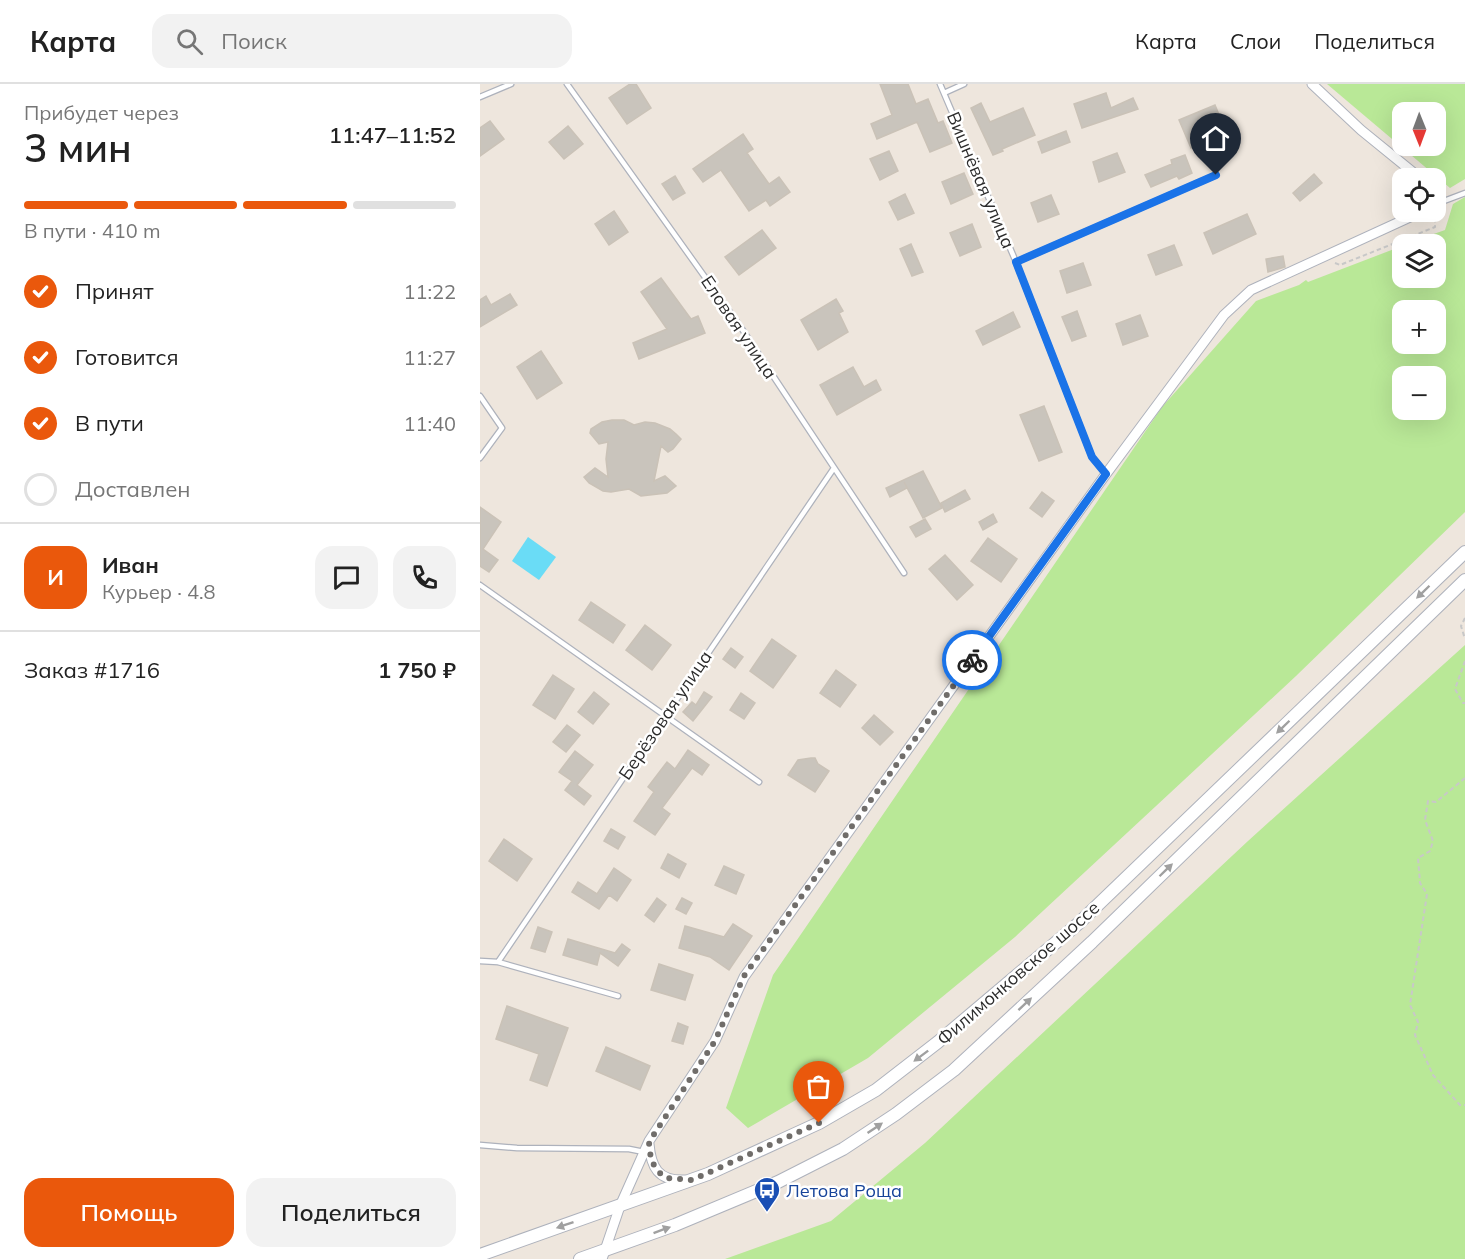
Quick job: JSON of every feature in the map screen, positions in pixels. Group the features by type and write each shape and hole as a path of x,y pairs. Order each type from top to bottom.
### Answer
{"main road":[{"name":"Филимонковское шоссе","path":"480,1255 692,1180 819,1123 876,1090 938,1042 1079,923 1465,552"},
{"name":"Филимонковское шоссе","path":"580,1259 604,1254 778,1182 843,1149 896,1114 954,1070 1092,942 1465,580"}],"street":[{"path":"1312,84 1361,130 1408,168"},
{"path":"604,1254 620,1206 649,1142 715,1041 744,976 1106,474 1224,315 1251,290 1399,222"},
{"path":"649,1142 652,1165 659,1173 666,1178 692,1180"}],"lane":[{"path":"480,97 511,84"},
{"name":"Еловая улица","path":"567,84 742,329 904,573"},
{"name":"Вишнёвая улица","path":"940,84 1016,262 1092,457 1106,474"},
{"path":"944,93 964,84"},
{"path":"1016,262 1216,175"},
{"path":"1446,200 1465,193"},
{"path":"480,396 502,428 480,458"},
{"name":"Берёзовая улица","path":"498,962 834,468"},
{"path":"480,585 759,783"},
{"path":"480,961 498,962 618,996"},
{"path":"480,1145 517,1148 630,1149 644,1152"}],"path":[{"path":"1418,234 1435,227 1435,222"},
{"path":"1322,258 1340,265 1392,245"},
{"path":"1465,618 1461,626 1465,639"},
{"path":"1465,661 1455,689 1465,703"},
{"path":"1465,778 1436,802 1428,801 1425,820 1433,841 1430,851 1418,858 1420,883 1427,894 1410,1005 1418,1022 1415,1035 1433,1075 1460,1105 1465,1105"}],"green space":[{"path":"1327,84 1465,84 1465,179 1450,188 1446,185 1446,168 1426,168 1412,156 1446,156 1446,102 1392,102 1392,139"},
{"path":"1465,197 1465,512 1296,676 1015,937 868,1058 748,1128 726,1108 773,975 1162,407 1256,301 1299,285 1306,280 1308,282 1392,250 1392,288 1446,288 1446,234 1434,234 1445,230 1453,204"},
{"path":"1465,645 1465,1259 725,1259 831,1221 925,1143 1248,841"}],"water":[{"path":"528,537 556,557 539,580 512,561"}],"building":[{"path":"630,84 636,84 651,108 627,124 609,98"},
{"path":"880,84 908,84 916,104 928,99 938,123 943,121 952,143 930,152 917,122 877,139 871,124 892,115"},
{"path":"1106,93 1111,108 1133,98 1138,109 1082,128 1074,104"},
{"path":"981,103 990,122 1023,108 1035,135 993,155 971,108"},
{"path":"1215,105 1227,134 1191,148 1179,120"},
{"path":"490,121 504,139 480,156 480,128"},
{"path":"568,126 583,144 564,159 549,142"},
{"path":"1066,131 1070,142 1042,153 1038,142"},
{"path":"743,134 753,149 747,153 769,184 779,177 790,192 770,206 766,200 749,211 721,170 703,182 693,169"},
{"path":"889,151 898,171 880,180 870,159"},
{"path":"1117,153 1125,172 1099,182 1093,162"},
{"path":"1185,155 1192,173 1179,179 1177,176 1151,187 1145,175 1172,164 1171,160"},
{"path":"964,173 973,194 951,204 942,182"},
{"path":"1314,174 1322,183 1300,201 1293,193"},
{"path":"675,176 685,193 673,200 662,184"},
{"path":"905,194 914,213 898,220 889,202"},
{"path":"1051,195 1059,214 1038,222 1031,203"},
{"path":"614,211 628,232 609,245 595,224"},
{"path":"1247,214 1256,234 1213,254 1204,233"},
{"path":"972,224 981,247 960,256 950,233"},
{"path":"762,230 776,248 739,275 725,257"},
{"path":"911,244 923,272 912,276 900,249"},
{"path":"1174,245 1182,265 1156,275 1148,255"},
{"path":"1283,256 1285,267 1268,272 1266,259"},
{"path":"1083,263 1091,285 1067,293 1060,271"},
{"path":"661,278 691,319 698,316 705,333 639,359 633,343 667,329 641,292"},
{"path":"510,294 517,305 480,327 480,300 486,296 491,305"},
{"path":"836,299 843,311 839,313 848,332 818,350 801,320"},
{"path":"1077,311 1086,336 1072,341 1062,317"},
{"path":"1013,312 1020,327 983,345 976,331"},
{"path":"1140,315 1148,336 1123,345 1116,324"},
{"path":"541,351 562,383 537,399 517,367"},
{"path":"853,367 864,387 876,380 881,390 837,415 820,385"},
{"path":"1044,406 1062,452 1039,461 1020,415"},
{"path":"624,420 634,425 645,422 655,423 670,429 681,439 668,452 661,446 654,481 665,476 676,486 667,493 641,496 629,489 603,491 589,483 584,477 595,468 608,477 606,459 608,442 599,444 590,433 591,429 602,422"},
{"path":"923,471 942,508 923,518 904,482 907,488 890,497 886,488"},
{"path":"965,490 970,499 945,512 941,503"},
{"path":"1042,492 1054,501 1042,517 1030,508"},
{"path":"480,507 501,522 483,549 498,560 489,572 480,566"},
{"path":"993,514 997,522 983,530 979,522"},
{"path":"925,519 931,529 916,537 910,527"},
{"path":"988,538 1017,559 1001,582 971,561"},
{"path":"945,555 973,585 957,600 929,569"},
{"path":"591,602 625,625 613,643 579,620"},
{"path":"645,625 671,645 652,670 626,650"},
{"path":"772,639 796,656 773,688 750,671"},
{"path":"731,648 743,657 735,668 723,659"},
{"path":"836,670 856,685 840,707 820,693"},
{"path":"553,675 574,689 555,719 533,705"},
{"path":"594,692 609,704 593,724 578,712"},
{"path":"704,692 712,697 693,721 683,712 692,702 696,705"},
{"path":"741,693 755,703 744,719 730,710"},
{"path":"874,715 893,732 880,745 862,728"},
{"path":"567,725 580,735 566,752 553,742"},
{"path":"688,750 709,765 702,775 692,768 662,808 670,814 655,835 634,821 654,792 648,787 667,762 675,769"},
{"path":"575,751 593,765 577,785 591,796 584,805 565,790 572,781 559,772"},
{"path":"815,758 818,764 829,771 815,792 788,775 798,760"},
{"path":"611,829 625,837 618,849 604,841"},
{"path":"504,839 532,859 517,881 489,861"},
{"path":"668,854 686,864 679,878 661,868"},
{"path":"724,866 744,875 736,894 715,885"},
{"path":"614,868 631,880 617,901 609,895 599,909 572,892 578,882 597,894"},
{"path":"657,898 666,905 654,922 645,915"},
{"path":"682,898 692,903 686,914 676,909"},
{"path":"733,924 752,936 729,970 710,957 679,948 685,926 724,937"},
{"path":"538,927 552,932 545,952 531,948"},
{"path":"568,939 615,953 622,944 630,950 618,966 600,953 597,965 563,955"},
{"path":"659,964 693,975 685,1000 651,990"},
{"path":"507,1006 568,1028 547,1086 530,1080 539,1054 496,1039"},
{"path":"678,1023 688,1027 683,1044 672,1041"},
{"path":"606,1047 650,1066 640,1090 596,1071"}],"way so far":[{"path":"819,1123 692,1180 666,1178 652,1165 649,1142 715,1041 744,976 972,660"}],"place":[{"name":"Летова Роща","path":"767,1213"}],"route":[{"path":"972,660 1106,474 1092,457 1016,262 1216,175"}]}
